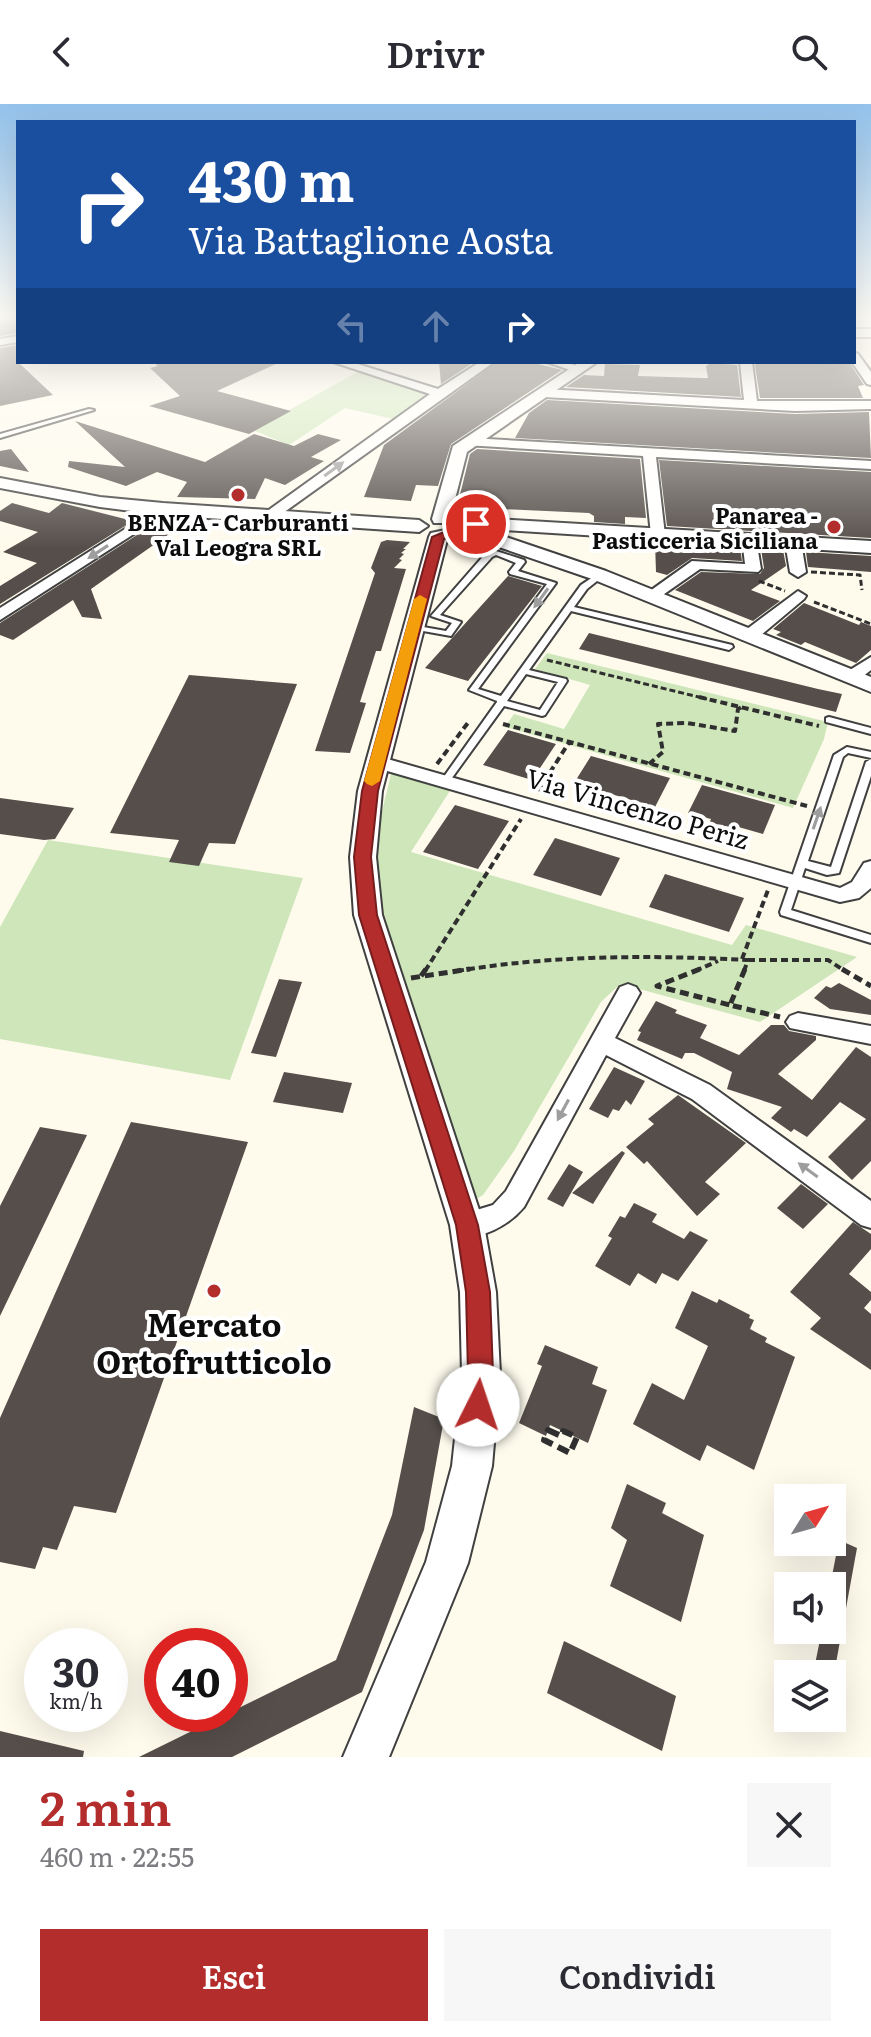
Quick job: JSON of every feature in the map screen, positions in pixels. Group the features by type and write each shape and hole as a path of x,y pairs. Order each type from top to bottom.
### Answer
{"street":[{"path":"271,515 437,394"},
{"path":"366,1757 447,1563 472,1466 481,1374 478,1292 467,1225 368,915 363,857 370,791 441,529 459,450 542,394"},
{"path":"565,394 822,407 871,405"},
{"path":"750,394 751,404"},
{"path":"470,442 871,465"},
{"path":"649,452 658,535"},
{"path":"3,486 163,509 441,529 496,540 599,575 871,685"},
{"path":"0,615 163,509"},
{"path":"441,529 476,524 871,547"},
{"path":"651,596 697,564 753,569 749,539"},
{"path":"793,542 798,572"},
{"path":"749,636 798,596"},
{"path":"851,677 871,662"},
{"name":"Via Vincenzo Periz","path":"377,762 773,875 798,872 849,895 864,884 871,868"},
{"path":"467,1225 502,1214 515,1199 628,993"},
{"path":"798,1022 871,1035"},
{"path":"599,1041 701,1092 871,1216"}],"lane":[{"path":"0,436 91,410"},
{"path":"412,627 448,634 457,622 435,616 489,555 496,553 521,562 513,572 552,583 473,690 542,713 563,681 523,671"},
{"path":"446,780 568,608 584,587 599,575"},
{"path":"568,608 729,647"},
{"path":"829,725 871,731"},
{"path":"871,755 847,750 839,755 785,912 871,939"},
{"path":"798,872 835,870 871,762"}],"path":[{"path":"798,572 860,575 862,590"},
{"path":"798,596 871,624"},
{"path":"534,657 829,725"},
{"path":"649,764 663,752 658,724 685,721 703,728 735,731 738,709 744,706"},
{"path":"489,720 820,810"},
{"path":"421,976 570,741"},
{"path":"730,1005 773,875"},
{"path":"388,982 522,960 654,955 828,960 871,986"},
{"path":"722,959 657,986 798,1022"},
{"path":"548,1430 561,1436 563,1431 577,1437 570,1453 544,1440 548,1430"}],"green space":[{"path":"318,394 429,394 393,419 345,408 289,445 253,430"},
{"path":"547,653 828,722 824,739 793,808 505,727 514,714 564,729 590,685 535,669"},
{"path":"392,770 451,789 411,852 732,945 746,925 857,957 760,1022 618,986 601,1002 514,1151 483,1195 478,1198 470,1195 381,910 376,836"},
{"path":"48,840 303,878 230,1080 0,1039 0,927"}],"building":[{"path":"0,394 53,395 0,406"},
{"path":"178,394 229,394 291,411 249,434 149,406 180,396"},
{"path":"453,394 526,394 451,444 438,486 416,485 411,501 364,497 384,445"},
{"path":"691,394 741,394 741,397"},
{"path":"759,394 861,394 863,398 760,398"},
{"path":"547,400 795,414 869,412 871,458 515,438 529,413"},
{"path":"75,421 205,462 254,434 294,446 318,434 341,440 311,457 324,461 285,485 265,478 255,499 177,497 187,482 157,472 126,486 68,467 69,461 125,467"},
{"path":"11,449 29,472 0,466 0,451"},
{"path":"477,449 640,459 646,518 625,517 625,524 594,522 594,516 589,513 457,507 470,454"},
{"path":"659,460 871,472 871,538 667,526"},
{"path":"12,503 49,513 62,503 133,521 0,604 0,586 37,563 3,552 38,532 0,521 0,511"},
{"path":"151,526 172,532 91,589 102,619 82,617 73,600 13,640 0,635 0,623"},
{"path":"381,542 410,542 401,553 404,554 399,559 402,560 394,568 406,569 381,651 376,651 360,702 366,703 350,753 315,751 375,573 371,568"},
{"path":"655,542 740,548 742,561 692,558 667,575 656,572"},
{"path":"761,549 783,550 786,566 751,590 780,601 753,621 675,590 701,572 760,574 764,568"},
{"path":"806,552 871,556 871,572 808,567"},
{"path":"508,576 542,586 468,681 425,668"},
{"path":"804,603 859,625 861,622 871,626 871,650 856,663 805,642 801,645 776,635 781,632 773,629"},
{"path":"589,633 842,694 836,712 579,649"},
{"path":"189,675 297,684 235,844 209,843 199,866 169,862 179,840 110,833"},
{"path":"508,730 556,744 532,780 483,765"},
{"path":"591,756 670,778 655,807 574,783"},
{"path":"702,785 775,805 763,834 735,826 731,836 707,829 711,819 688,813"},
{"path":"0,798 74,808 55,839 44,840 0,834"},
{"path":"455,805 509,821 478,869 423,852"},
{"path":"555,838 620,858 601,896 533,875"},
{"path":"665,874 744,898 729,932 649,907"},
{"path":"279,979 302,982 276,1057 251,1053"},
{"path":"839,983 871,1000 871,1015 830,1009 814,998 826,986 831,988"},
{"path":"656,1001 677,1010 675,1013 707,1025 700,1038 739,1055 771,1025 784,1025 789,1031 816,1036 816,1040 778,1074 812,1100 856,1047 871,1057 871,1161 852,1180 828,1157 866,1119 840,1102 807,1137 794,1129 791,1132 771,1118 782,1107 727,1089 732,1072 694,1053 685,1053 682,1059 637,1040 641,1032 638,1031"},
{"path":"614,1067 645,1081 631,1105 626,1100 619,1111 613,1109 608,1118 589,1109"},
{"path":"284,1072 352,1083 343,1113 273,1102"},
{"path":"678,1095 746,1143 705,1182 720,1194 697,1216 647,1161 644,1164 626,1147 654,1124 648,1119"},
{"path":"131,1122 248,1142 116,1513 74,1506 57,1550 43,1547 35,1569 0,1562 0,1418"},
{"path":"40,1127 87,1135 0,1316 0,1206"},
{"path":"622,1151 625,1153 593,1204 572,1193"},
{"path":"569,1164 583,1172 563,1207 547,1199"},
{"path":"801,1184 828,1204 803,1229 777,1208"},
{"path":"634,1203 657,1214 652,1222 684,1239 690,1231 708,1240 678,1281 662,1273 656,1284 638,1273 630,1286 595,1266 612,1238 608,1236 620,1216 625,1218"},
{"path":"853,1222 871,1234 871,1249 849,1274 871,1292 871,1300 864,1308 871,1314 871,1370 810,1329 821,1318 790,1292"},
{"path":"692,1291 717,1303 719,1299 750,1315 749,1318 754,1320 750,1329 767,1338 765,1342 795,1357 754,1470 707,1445 700,1461 633,1424 652,1383 684,1400 708,1346 675,1328"},
{"path":"545,1345 598,1367 592,1384 607,1390 588,1443 550,1425 546,1436 519,1423 542,1366 537,1364"},
{"path":"414,1407 444,1419 424,1530 362,1692 232,1757 139,1757 190,1732 248,1732 248,1703 336,1660 392,1515"},
{"path":"627,1484 666,1503 662,1513 704,1535 681,1622 610,1586 627,1540 611,1528"},
{"path":"846,1543 857,1548 846,1608 846,1572 833,1572 836,1556 846,1556"},
{"path":"564,1641 676,1696 662,1751 547,1693"},
{"path":"819,1644 839,1644 837,1660 816,1660"},
{"path":"0,1731 84,1751 83,1757 0,1757"}],"slow traffic":[{"path":"372,781 420,599"}],"place":[{"name":"BENZA - Carburanti Val Leogra SRL","path":"238,495"},
{"name":"Panarea - Pasticceria Siciliana","path":"834,527"},
{"name":"Mercato Ortofrutticolo","path":"214,1291"}],"route":[{"path":"476,524 456,526 454,532 438,537 370,791 363,857 368,915 467,1225 478,1292 481,1374 478,1405"}]}
